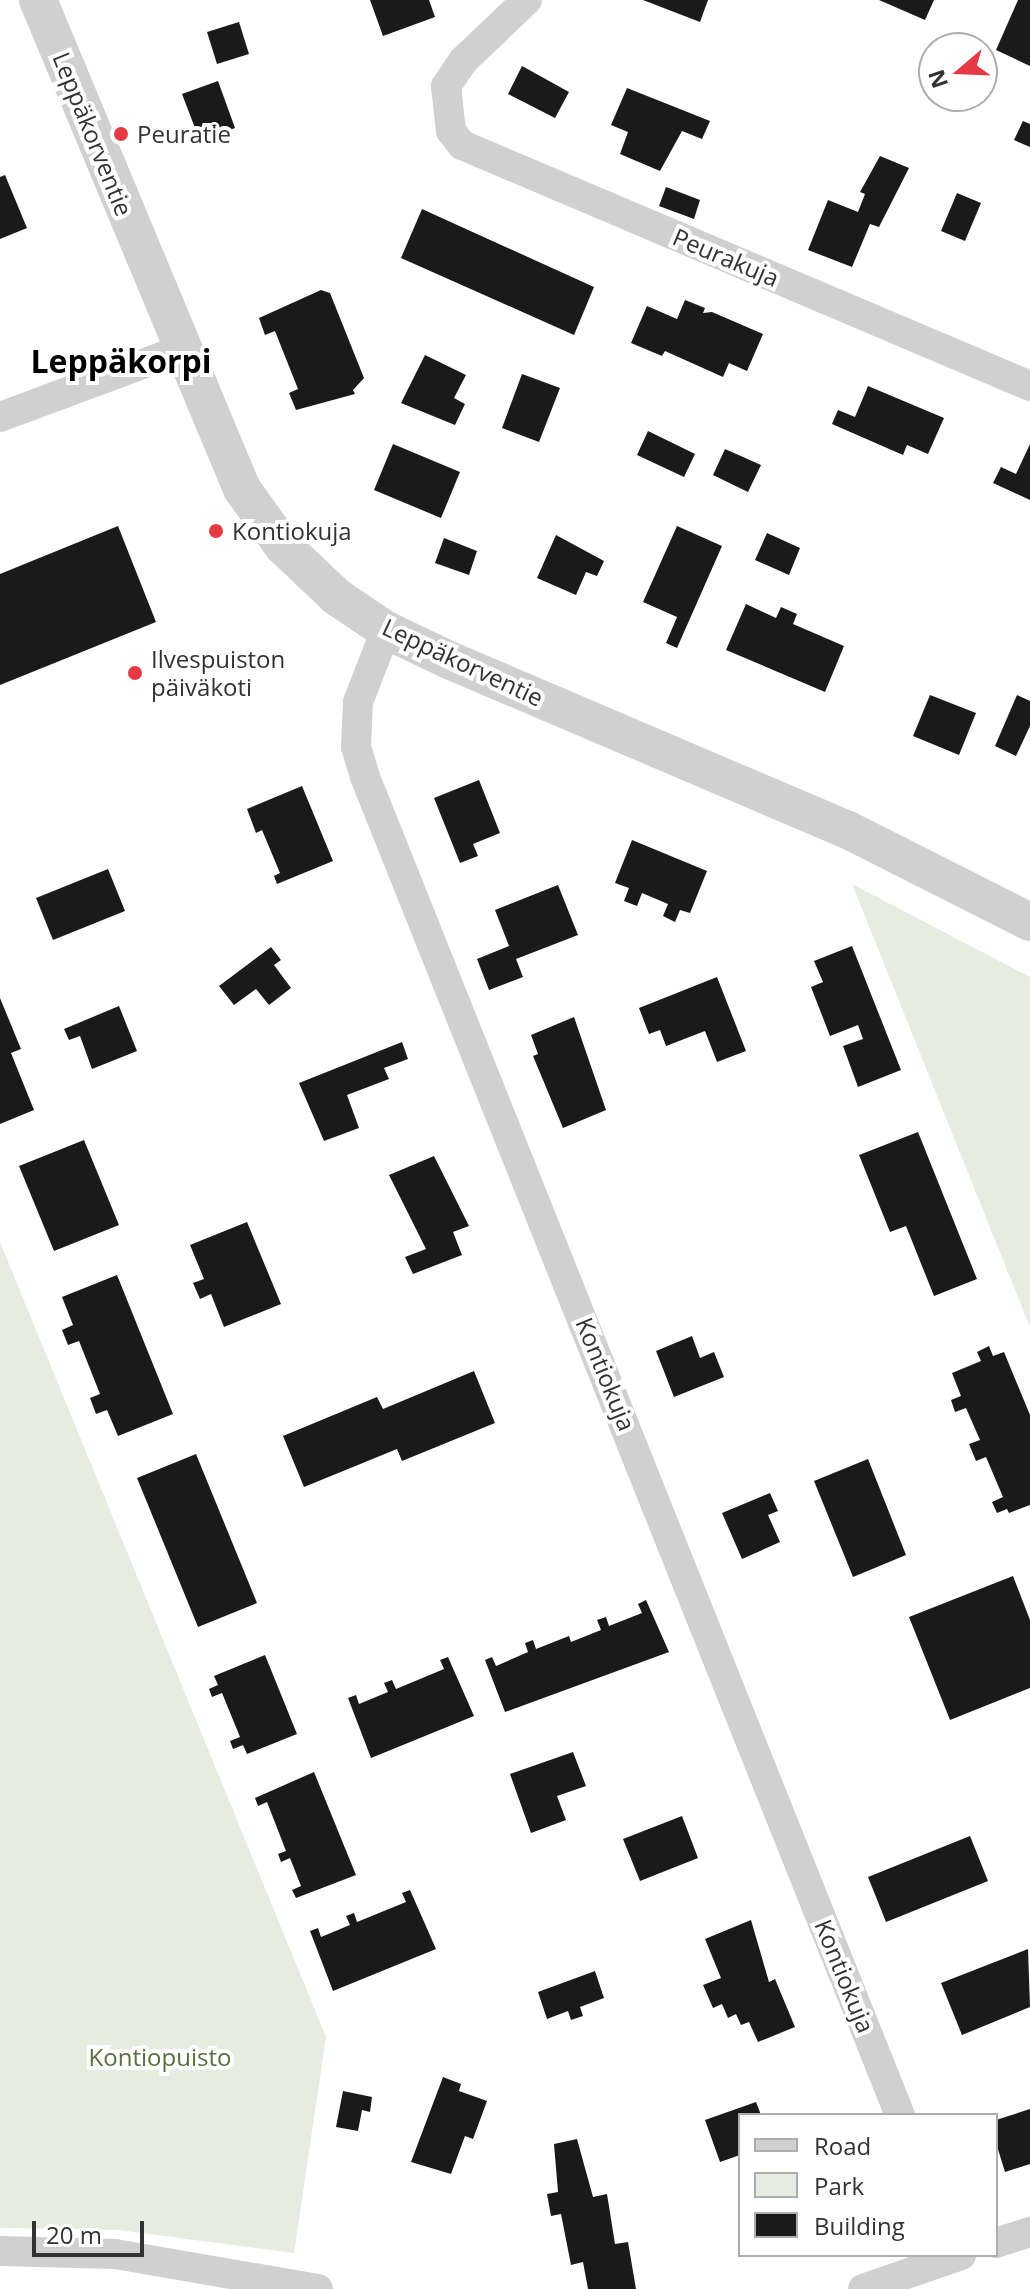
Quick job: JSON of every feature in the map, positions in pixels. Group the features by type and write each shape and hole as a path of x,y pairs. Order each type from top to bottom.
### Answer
{"street":[{"name":"Leppäkorventie","path":"38,0 180,350 242,489 283,546 337,597 386,630 848,830 1030,922"},
{"name":"Peurakuja","path":"527,0 463,61 446,86 445,107 451,131 462,145 1030,386"},
{"path":"0,417 180,350"},
{"name":"Kontiokuja","path":"386,630 358,702 356,747 365,777 899,2113"},
{"path":"998,2242 1030,2232"},
{"path":"0,2251 115,2254 318,2289"},
{"path":"863,2289 954,2257"}],"green space":[{"path":"852,884 1030,977 1030,1327"},
{"name":"Kontiopuisto","path":"0,1242 326,2037 294,2253 119,2230 0,2228"}],"building":[{"path":"370,0 429,0 435,17 383,36"},
{"path":"643,0 708,0 700,22"},
{"path":"879,0 934,0 925,20"},
{"path":"1018,0 1030,0 1030,66 998,51"},
{"path":"239,22 249,54 217,64 207,32"},
{"path":"522,66 569,92 555,118 508,94"},
{"path":"218,81 235,128 200,141 182,94"},
{"path":"627,88 710,121 702,139 682,131 660,171 620,154 628,132 611,125"},
{"path":"1023,121 1030,124 1030,147 1014,140"},
{"path":"880,156 909,168 879,227 870,224 852,267 808,250 828,200 858,212 865,194 860,192"},
{"path":"5,175 27,228 0,239 0,177"},
{"path":"666,187 700,200 694,219 659,206"},
{"path":"957,193 981,203 965,241 941,231"},
{"path":"422,209 594,287 574,335 401,258"},
{"path":"321,290 330,293 364,378 353,390 355,394 296,410 289,393 298,389 275,331 265,335 259,318"},
{"path":"685,300 705,308 703,313 712,312 763,334 747,371 729,363 723,377 665,351 662,356 631,343 647,306 677,319"},
{"path":"425,355 466,375 454,398 465,404 455,425 401,403"},
{"path":"522,374 560,388 539,442 502,428"},
{"path":"868,386 944,418 928,454 907,445 903,455 832,424 838,410 855,417"},
{"path":"648,431 695,454 684,477 637,455"},
{"path":"393,444 460,472 441,518 374,490"},
{"path":"1030,444 1030,500 993,483 1001,467 1016,474"},
{"path":"725,449 761,465 748,492 713,475"},
{"path":"118,526 156,622 0,685 0,574"},
{"path":"677,526 722,546 677,648 666,643 677,617 643,602"},
{"path":"767,533 800,548 789,575 755,560"},
{"path":"556,535 604,561 597,576 586,572 576,595 537,578"},
{"path":"444,538 477,551 469,575 435,563"},
{"path":"746,604 776,618 781,607 797,614 793,624 844,646 825,692 726,650"},
{"path":"930,695 976,713 959,755 913,736"},
{"path":"1017,695 1030,701 1030,726 1016,756 995,746"},
{"path":"479,780 500,833 473,844 478,856 460,863 434,798"},
{"path":"302,786 333,861 277,884 274,876 280,873 262,830 256,833 247,809"},
{"path":"632,840 707,871 690,913 680,910 675,922 663,916 668,904 642,893 637,906 624,901 629,888 615,883"},
{"path":"108,869 125,911 53,940 36,898"},
{"path":"558,885 578,935 516,959 523,977 489,990 477,959 509,946 495,910"},
{"path":"852,946 901,1070 858,1087 843,1046 863,1039 858,1025 830,1036 811,987 823,982 814,961"},
{"path":"271,947 281,960 274,965 291,988 269,1005 256,989 234,1005 219,986"},
{"path":"717,977 746,1051 717,1062 705,1031 666,1046 660,1030 649,1034 639,1008"},
{"path":"0,998 21,1049 11,1053 34,1110 0,1124"},
{"path":"119,1006 137,1051 92,1069 80,1036 69,1040 64,1029"},
{"path":"574,1017 606,1110 563,1128 533,1056 538,1054 531,1035"},
{"path":"402,1042 408,1059 384,1068 389,1079 347,1095 359,1128 324,1141 299,1083"},
{"path":"918,1132 977,1279 934,1296 906,1226 890,1232 859,1155"},
{"path":"84,1140 119,1225 54,1251 19,1166"},
{"path":"434,1156 469,1226 453,1232 462,1255 413,1274 405,1257 426,1249 389,1175"},
{"path":"247,1222 281,1304 224,1327 211,1294 200,1299 193,1283 204,1279 190,1245"},
{"path":"117,1275 173,1414 118,1436 107,1410 96,1414 90,1398 100,1394 79,1341 68,1345 62,1330 73,1325 62,1297"},
{"path":"692,1336 700,1358 714,1352 724,1377 674,1397 656,1351"},
{"path":"989,1346 993,1356 1004,1352 1030,1415 1030,1505 1009,1513 1007,1509 997,1513 992,1502 1003,1497 986,1457 976,1461 969,1444 980,1440 966,1408 955,1412 951,1400 961,1396 952,1373 981,1361 977,1352"},
{"path":"474,1371 495,1423 402,1461 397,1449 304,1487 283,1436 377,1397 383,1409"},
{"path":"196,1454 257,1603 198,1627 137,1478"},
{"path":"868,1459 906,1555 853,1577 814,1481"},
{"path":"770,1493 778,1511 768,1515 780,1542 742,1559 722,1513"},
{"path":"1013,1576 1030,1620 1030,1688 950,1720 909,1617"},
{"path":"646,1600 669,1652 505,1712 485,1660 492,1657 496,1666 528,1652 525,1643 533,1640 536,1649 569,1636 571,1642 601,1630 597,1620 606,1617 609,1626 642,1613 638,1604"},
{"path":"265,1655 297,1734 247,1754 243,1745 233,1749 230,1741 240,1737 222,1693 212,1697 209,1689 218,1685 214,1676"},
{"path":"448,1657 474,1716 371,1758 348,1698 356,1695 359,1704 388,1692 384,1683 392,1680 396,1689 444,1669 440,1660"},
{"path":"573,1752 586,1786 557,1796 566,1820 531,1833 510,1774"},
{"path":"314,1772 356,1875 296,1898 292,1890 301,1886 290,1858 281,1862 278,1854 286,1851 267,1802 258,1806 255,1798"},
{"path":"682,1816 698,1858 640,1881 623,1839"},
{"path":"970,1836 988,1881 886,1922 868,1877"},
{"path":"410,1890 436,1949 333,1991 310,1931 318,1928 321,1937 350,1925 346,1916 354,1913 357,1922 406,1902 402,1893"},
{"path":"751,1920 769,1982 775,1979 795,2027 758,2042 749,2022 741,2025 736,2014 728,2018 722,2004 713,2008 703,1985 721,1978 705,1939"},
{"path":"1028,1949 1030,2007 962,2035 941,1983"},
{"path":"595,1971 604,1998 580,2007 583,2016 571,2020 568,2011 547,2019 538,1992"},
{"path":"443,2077 461,2084 459,2091 487,2101 473,2139 465,2136 451,2174 411,2162"},
{"path":"343,2091 372,2097 370,2112 362,2110 358,2131 336,2127"},
{"path":"756,2102 760,2113 738,2113 738,2156 720,2162 705,2120"},
{"path":"1030,2109 1030,2164 1005,2172 998,2149 998,2119"},
{"path":"577,2139 593,2197 607,2194 615,2244 628,2242 636,2289 588,2289 583,2262 571,2265 561,2214 551,2216 547,2194 558,2192 554,2144"}],"place":[{"name":"Peuratie","path":"121,134"},
{"name":"Kontiokuja","path":"216,531"},
{"name":"Ilvespuiston päiväkoti","path":"135,673"}],"district":[{"name":"Leppäkorpi","path":"121,361"}]}
